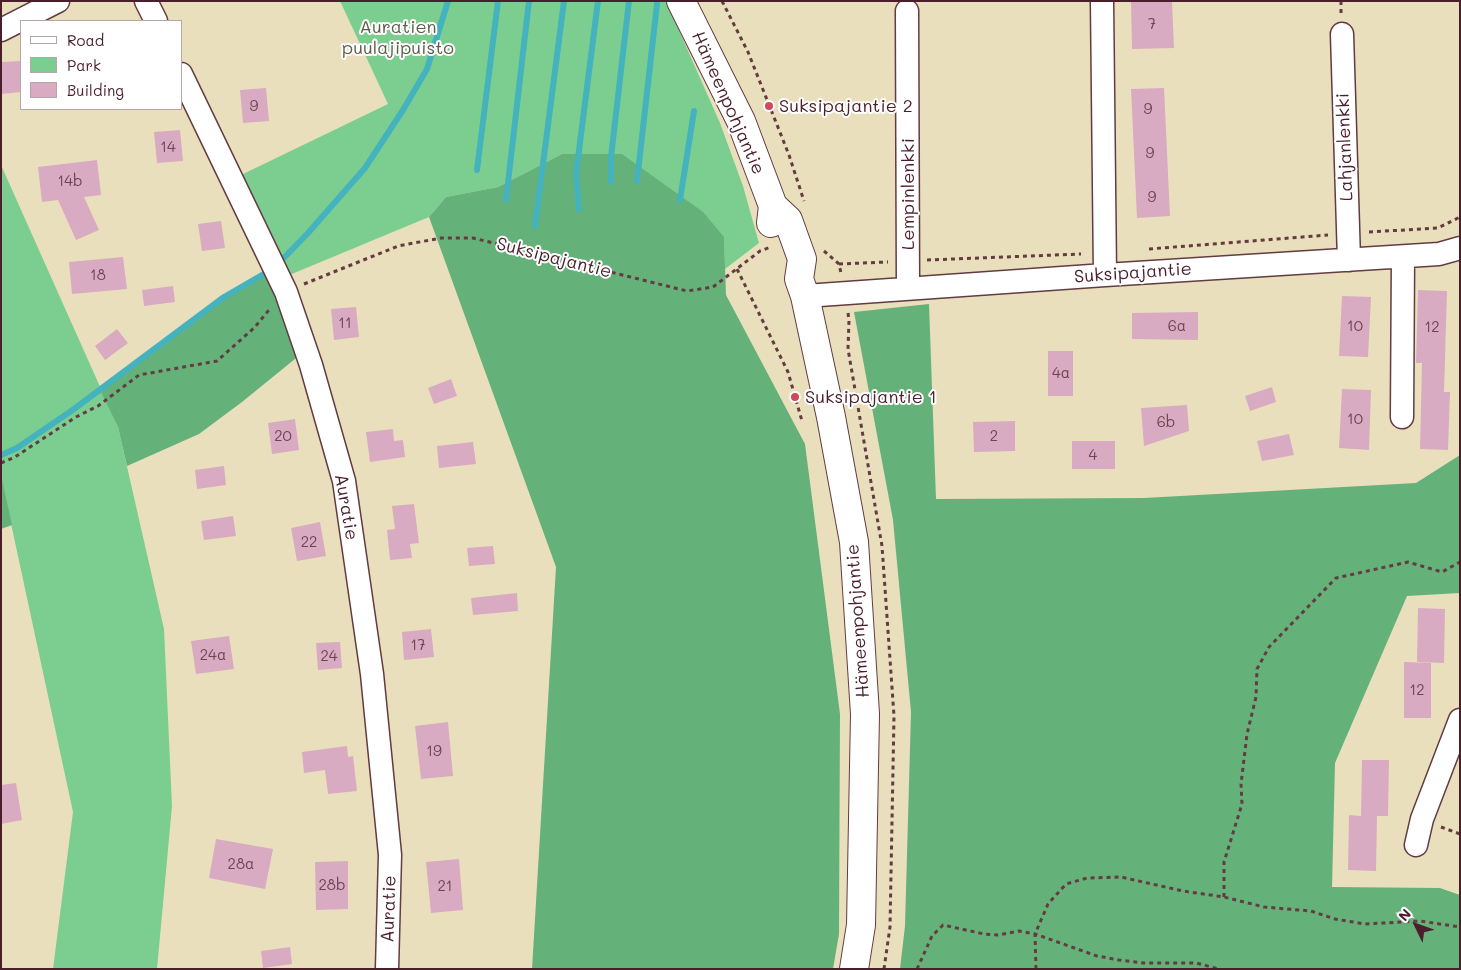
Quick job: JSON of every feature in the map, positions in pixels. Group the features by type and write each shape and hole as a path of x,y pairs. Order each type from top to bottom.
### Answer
{"main road":[{"name":"Hämeenpohjantie","path":"682,1 740,121 773,206 788,220 802,259 802,287 831,417 854,542 865,714 861,925 854,969"},
{"name":"Hämeenpohjantie","path":"773,206 771,226 785,265 802,287"}],"street":[{"path":"21,20 58,1"},
{"path":"146,1 156,20"},
{"path":"1102,1 1106,275"},
{"name":"Lempinlenkki","path":"908,11 908,288"},
{"path":"1,30 20,20"},
{"name":"Lahjanlenkki","path":"1342,34 1349,260"},
{"name":"Auratie","path":"182,76 286,292 311,365 344,481 372,674 390,855 387,969"},
{"name":"Suksipajantie","path":"802,287 908,288 1439,254 1460,248"},
{"path":"1402,417 1403,256"},
{"path":"1416,846 1422,819 1460,720"}],"path":[{"path":"1144,249 1438,228 1460,217"},
{"name":"Suksipajantie","path":"286,292 398,246 441,238 473,238 687,291 713,287 760,251 778,244"},
{"path":"839,264 1105,252"},
{"path":"737,269 788,372 802,421"},
{"path":"1,463 15,457 76,417 98,406 139,375 217,360 254,328 286,292"},
{"path":"1224,897 1224,862 1242,804 1241,784 1247,734 1256,697 1257,669 1269,647 1336,578 1408,562 1442,572 1460,562"},
{"path":"1036,969 1035,934 1048,904 1066,884 1087,878 1121,877 1183,891 1224,897 1264,907 1311,912 1335,919 1365,924 1420,921 1460,927"},
{"path":"917,969 932,936 943,925 984,934 998,935 1019,930 1097,956 1144,964 1196,963 1219,969"}],"green space":[{"name":"Auratien puulajipuisto","path":"340,1 666,1 720,123 743,186 759,243 725,269 724,237 562,154 498,187 446,197 429,217 287,276 241,175 388,104"},
{"path":"562,154 622,154 703,212 724,237 726,295 805,444 840,714 839,934 833,969 532,969 556,567 429,217 446,197 498,187"},
{"path":"1,165 118,427 164,629 172,806 157,969 53,969 73,812 1,477"},
{"path":"264,273 269,283 279,278 306,350 199,434 127,466 118,427 100,390 224,297"},
{"path":"929,304 936,499 1144,498 1416,483 1460,455 1460,593 1407,596 1335,763 1332,887 1440,888 1460,895 1460,969 900,969 905,926 911,712 893,520 854,312"},
{"path":"1,475 12,525 1,529"}],"building":[{"path":"1131,1 1172,1 1174,48 1132,49"},
{"path":"20,61 20,92 1,94 1,62"},
{"path":"266,88 269,121 243,123 240,90"},
{"path":"1164,88 1170,216 1137,218 1131,89"},
{"path":"180,130 183,161 157,163 154,132"},
{"path":"97,160 101,195 84,197 99,230 76,240 58,200 42,202 38,167"},
{"path":"221,221 225,248 202,251 198,224"},
{"path":"123,257 127,289 72,294 69,262"},
{"path":"173,286 175,302 144,306 142,290"},
{"path":"1418,290 1447,291 1444,392 1450,392 1448,450 1420,449 1422,363 1416,363"},
{"path":"1342,296 1371,297 1368,357 1339,356"},
{"path":"356,307 359,337 334,340 331,309"},
{"path":"1198,312 1198,340 1132,339 1132,313"},
{"path":"117,329 128,343 105,360 95,346"},
{"path":"1048,351 1073,351 1073,396 1048,396"},
{"path":"451,379 457,396 434,404 428,388"},
{"path":"1272,387 1276,402 1250,411 1245,396"},
{"path":"1342,389 1371,390 1369,450 1339,448"},
{"path":"1187,405 1189,431 1144,446 1141,408"},
{"path":"295,419 299,450 272,454 268,423"},
{"path":"1015,421 1015,451 974,452 973,422"},
{"path":"393,429 394,441 403,440 405,457 370,462 366,432"},
{"path":"1289,434 1294,455 1262,461 1257,441"},
{"path":"1072,441 1115,441 1115,469 1072,469"},
{"path":"473,442 476,464 439,468 437,446"},
{"path":"224,466 226,485 197,489 195,470"},
{"path":"414,504 419,543 410,544 412,558 390,560 387,530 395,529 392,506"},
{"path":"233,516 236,536 204,540 201,521"},
{"path":"320,522 326,556 297,561 291,528"},
{"path":"493,546 495,564 469,566 467,548"},
{"path":"517,593 518,611 473,615 471,598"},
{"path":"1418,608 1445,609 1444,663 1417,662"},
{"path":"431,629 434,657 404,660 402,632"},
{"path":"229,636 234,669 196,674 191,641"},
{"path":"340,642 342,668 318,670 316,643"},
{"path":"1404,662 1431,663 1431,718 1404,718"},
{"path":"448,722 453,776 421,779 415,726"},
{"path":"347,746 348,757 353,756 357,791 328,794 325,770 304,773 302,752"},
{"path":"1362,760 1389,760 1388,816 1377,816 1376,871 1348,870 1349,815 1361,816"},
{"path":"16,783 22,820 1,824 1,785"},
{"path":"216,839 273,849 265,889 209,878"},
{"path":"459,859 463,910 431,913 426,862"},
{"path":"348,861 348,909 316,910 315,862"},
{"path":"290,947 292,964 263,968 261,951"}],"waterway":[{"path":"1,455 17,448 74,409 224,297 274,268 308,233 365,168 403,110 427,69 448,1"},
{"path":"477,170 498,1"},
{"path":"506,200 529,1"},
{"path":"535,226 564,1"},
{"path":"579,209 576,174 598,1"},
{"path":"611,182 611,157 629,1"},
{"path":"637,181 657,4"},
{"path":"680,200 694,111"}],"place":[{"name":"Suksipajantie 2","path":"769,106"},
{"name":"Suksipajantie 1","path":"795,397"}]}
